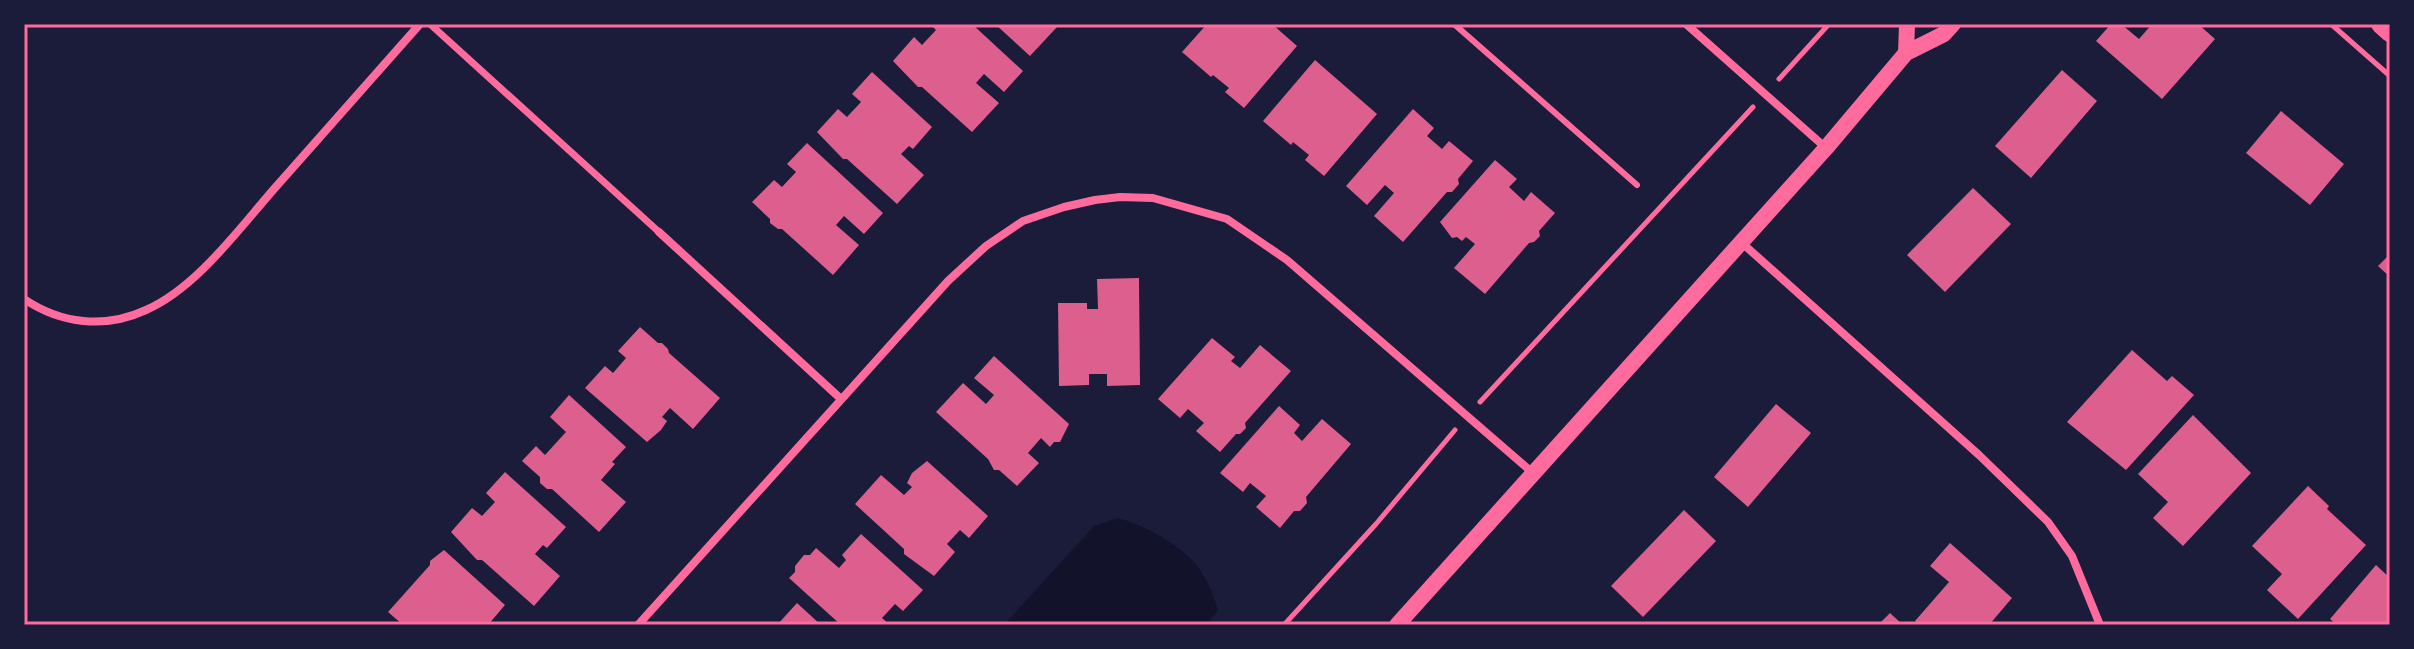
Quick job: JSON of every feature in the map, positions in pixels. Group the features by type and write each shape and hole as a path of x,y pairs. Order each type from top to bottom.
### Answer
{"main road":[{"path":"1906,53 1907,24"},
{"path":"1397,625 1742,243 1906,53 1944,34 1953,24"},
{"path":"2381,24 2390,32"}],"street":[{"path":"25,300 56,317 86,323 126,318 171,297 222,248 420,24"},
{"path":"430,24 841,399"},
{"path":"1686,24 1826,148"},
{"path":"638,625 948,281 986,246 1023,221 1095,200 1153,198 1227,219 1287,260 1534,474"},
{"path":"1742,243 1979,455 2048,522 2072,556 2100,625"}],"lane":[{"path":"1454,24 1637,185"}],"path":[{"path":"1782,75 1829,24"},
{"path":"2331,24 2390,76"},
{"path":"1489,393 1752,108"},
{"path":"1284,625 1453,433"}],"shaded area":[{"path":"1118,518 1167,540 1196,564 1208,583 1218,610 1206,625 1004,625 1094,526"}],"building":[{"path":"930,24 972,24 1023,71 1004,92 984,74 976,83 999,103 972,132 922,87 918,87 893,61 914,37 922,45 936,30"},
{"path":"995,24 1053,24 1057,27 1030,56"},
{"path":"1207,24 1272,24 1297,46 1244,108 1225,92 1229,88 1182,52"},
{"path":"2111,24 2121,24 2139,39 2152,24 2198,24 2215,39 2162,99 2096,41"},
{"path":"1315,60 1377,114 1324,176 1305,160 1309,155 1293,142 1291,145 1263,121"},
{"path":"2062,70 2097,101 2031,178 1995,146"},
{"path":"872,72 932,127 913,149 909,146 901,154 924,175 897,204 847,159 843,159 817,132 838,109 847,117 861,102 852,94"},
{"path":"1413,109 1434,128 1427,136 1442,149 1449,141 1473,161 1458,179 1459,184 1452,192 1447,192 1403,242 1374,216 1394,193 1385,185 1367,205 1346,186"},
{"path":"2281,111 2344,164 2310,205 2246,153"},
{"path":"807,143 883,213 864,234 844,216 836,225 859,245 833,275 782,229 770,223 770,219 752,202 774,180 782,187 796,172 787,164"},
{"path":"1495,160 1517,179 1509,187 1524,201 1531,192 1555,213 1539,231 1540,236 1529,243 1485,294 1454,268 1475,244 1466,237 1462,241 1452,238 1440,222"},
{"path":"1973,188 2011,224 1945,292 1907,255"},
{"path":"2390,254 2390,277 2378,266"},
{"path":"1139,278 1140,385 1107,386 1107,374 1089,374 1089,385 1059,386 1058,303 1087,303 1087,309 1098,309 1097,279"},
{"path":"640,327 662,343 669,353 720,398 693,429 670,408 662,417 667,421 661,430 647,442 585,388 605,366 613,373 626,358 618,351"},
{"path":"1212,338 1235,357 1231,361 1240,368 1260,345 1291,371 1245,423 1246,428 1220,452 1196,431 1204,423 1188,409 1180,418 1158,399"},
{"path":"2132,350 2167,381 2172,376 2194,395 2126,470 2067,422"},
{"path":"994,356 1069,424 1060,442 1054,442 1050,447 1041,438 1028,453 1039,463 1017,486 999,470 994,470 988,459 936,412 963,383 986,404 994,395 974,378"},
{"path":"569,395 626,447 601,480 626,502 599,532 552,489 540,483 540,477 522,461 536,446 545,455 566,432 550,417"},
{"path":"1776,404 1811,433 1748,507 1714,477"},
{"path":"1279,406 1300,425 1294,433 1302,441 1322,419 1351,444 1306,497 1307,503 1300,511 1294,511 1280,528 1256,507 1266,496 1250,483 1243,492 1220,473"},
{"path":"2193,415 2251,473 2183,546 2153,518 2168,502 2138,474"},
{"path":"927,461 988,516 969,538 960,530 947,544 955,552 934,576 904,554 904,549 855,504 881,475 904,495 912,487 907,483 912,473"},
{"path":"505,472 566,527 547,548 543,545 535,554 560,576 534,606 482,560 477,560 451,532 472,508 482,516 495,502 486,493"},
{"path":"2308,486 2329,506 2327,509 2366,545 2298,619 2267,590 2282,574 2252,546"},
{"path":"1684,510 1716,541 1643,617 1611,586"},
{"path":"861,534 923,590 903,611 895,604 882,618 890,625 841,625 789,578 804,555 810,555 816,548 839,568 846,560 842,555"},
{"path":"1950,543 2012,598 1989,625 1920,625 1915,621 1949,582 1930,566"},
{"path":"444,550 505,605 488,625 403,625 388,612 430,565 430,561"},
{"path":"2376,565 2390,578 2390,625 2337,625 2330,619"},
{"path":"797,603 821,625 777,625"},
{"path":"1890,613 1903,625 1878,625"}]}
